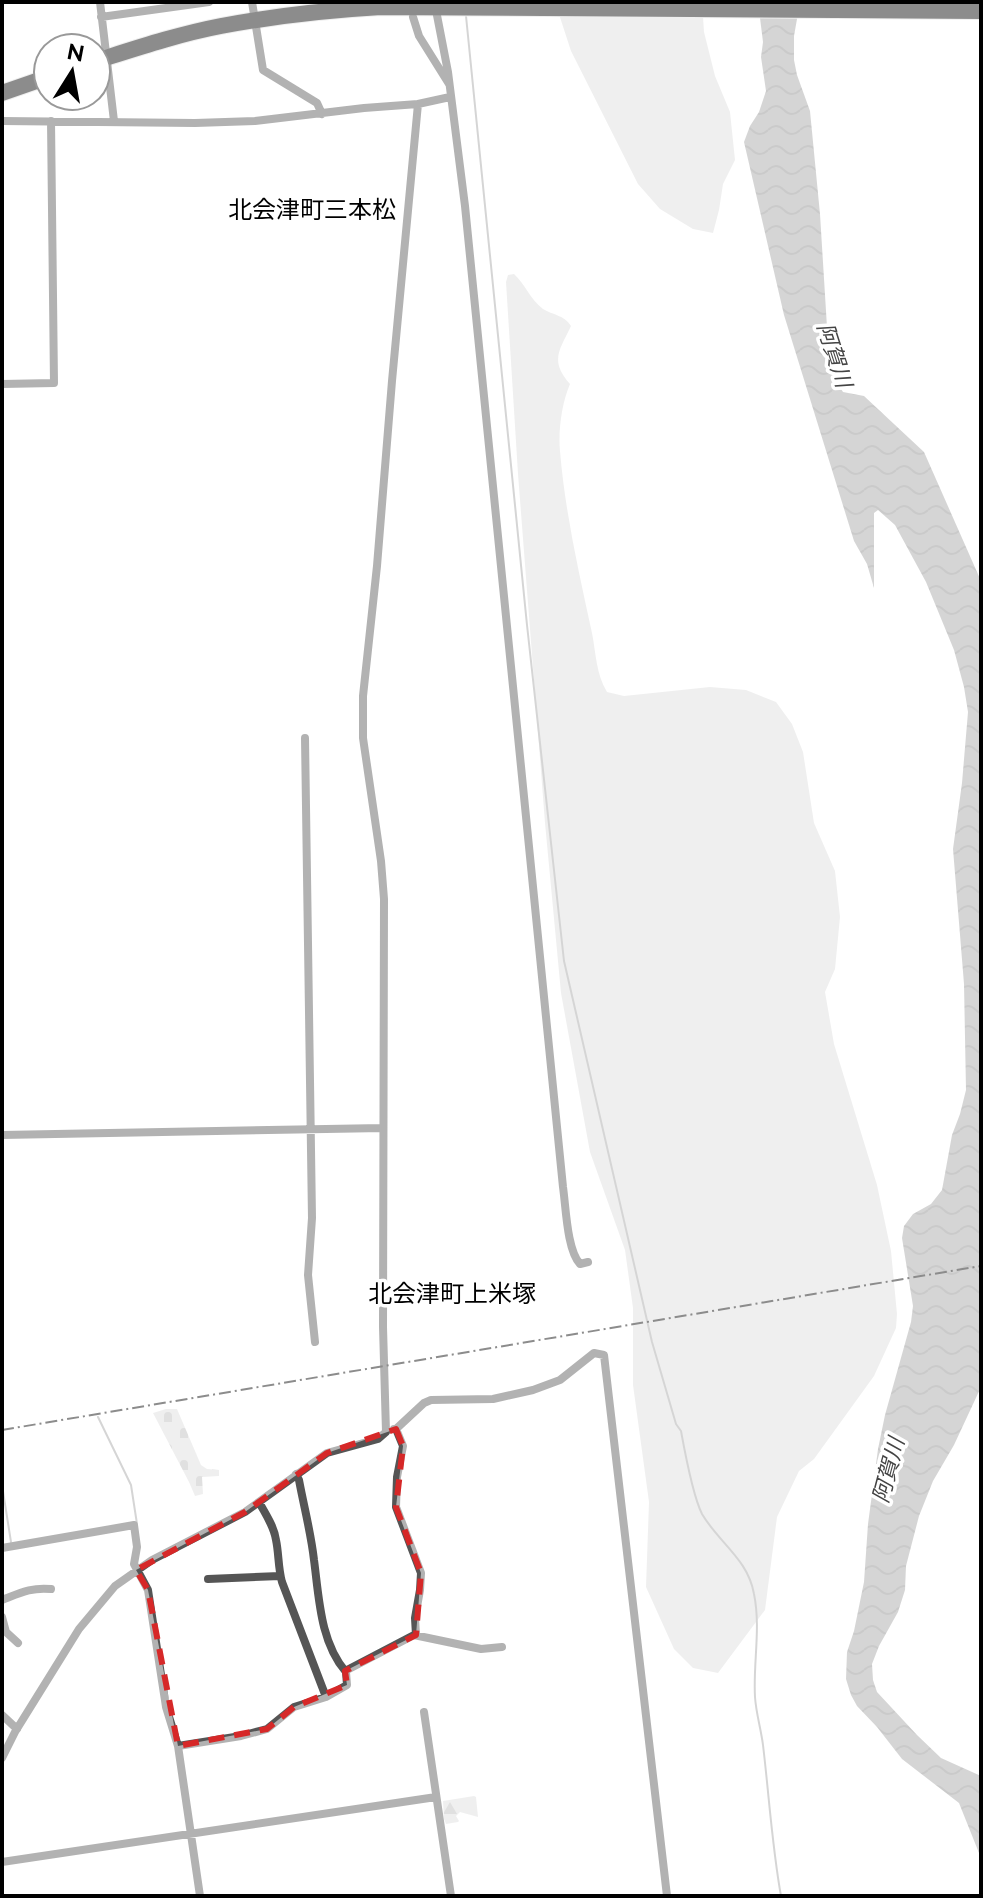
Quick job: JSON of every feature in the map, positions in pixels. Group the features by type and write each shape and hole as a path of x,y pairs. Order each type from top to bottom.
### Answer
{"highway":[{"path":"112,57 183,35 255,20 381,7 981,11"},
{"path":"2,93 32,83"}],"street":[{"path":"100,2 101,32"},
{"path":"101,17 209,2"},
{"path":"252,2 263,70 317,103 322,114"},
{"path":"437,5 465,206 563,1187 576,1261 580,1264 588,1262"},
{"path":"413,17 419,36 449,85"},
{"path":"2,121 240,122 418,104 450,97"},
{"path":"386,1432 383,1327 384,899 363,738 363,696 418,104"},
{"path":"112,111 114,121"},
{"path":"2,384 54,383 51,121"},
{"path":"305,738 312,1218 309,1287 315,1342"},
{"path":"2,1135 383,1128"},
{"path":"2,1758 79,1629 115,1586 136,1570 245,1512 327,1453 378,1439 396,1429 424,1403 440,1398 483,1399 515,1395 560,1380 594,1353 604,1355 667,1896"},
{"path":"396,1429 403,1446 397,1477 396,1507 421,1573 416,1635"},
{"path":"178,1746 267,1729 294,1707 326,1697 347,1685 346,1672 338,1663 322,1618 314,1557 296,1474"},
{"path":"259,1502 272,1525 277,1541 280,1576 326,1697"},
{"path":"2,1548 134,1525 137,1547 134,1564 148,1590 166,1707 178,1746 200,1896"},
{"path":"208,1579 280,1576"},
{"path":"2,1600 28,1590 51,1589"},
{"path":"2,1617 6,1632 18,1643"},
{"path":"346,1672 416,1635 481,1649 502,1647"},
{"path":"424,1712 451,1896"},
{"path":"2,1715 17,1729"},
{"path":"2,1862 436,1797"}],"highlighted area":[{"path":"396,1429 403,1446 396,1507 421,1573 416,1635 345,1671 347,1685 294,1707 267,1729 178,1746 148,1590 136,1570 245,1512 327,1453"}],"green space":[{"path":"555,2 702,2 704,32 715,76 730,112 735,160 723,184 713,233 693,229 660,209 638,184 571,51"},
{"path":"514,274 538,305 562,317 571,326 558,355 560,368 570,384 561,417 560,451 565,497 598,671 607,692 624,696 710,687 746,690 776,702 792,724 803,752 814,823 835,871 840,917 835,969 825,992 834,1044 877,1185 891,1251 896,1328 874,1376 814,1459 799,1471 777,1517 765,1610 718,1673 693,1668 674,1649 646,1587 649,1502 633,1385 633,1308 625,1250 590,1152 561,993 518,474 506,282 508,275"},
{"path":"177,1409 201,1465 219,1470 219,1476 202,1477 203,1494 195,1496 153,1413"},
{"path":"474,1796 478,1817 460,1812 456,1816 458,1822 446,1824 443,1801"}],"water":[{"name":"阿賀川","path":"758,2 800,2 794,36 794,60 810,111 827,327 834,377 843,392 864,396 924,452 981,581 981,1387 933,1481 919,1516 906,1566 905,1590 898,1612 872,1664 877,1692 917,1735 941,1758 981,1776 981,1858 959,1803 902,1759 857,1706 846,1679 847,1652 864,1582 878,1449 911,1322 913,1306 902,1238 904,1226 913,1214 931,1204 942,1190 952,1135 966,1090 964,984 953,849 968,712 954,650 926,582 895,525 878,510 874,513 874,588 867,564 854,541 784,315 744,142 766,91"}],"waterway":[{"path":"466,16 564,961 652,1342 676,1424 681,1431 695,1497 702,1514 746,1571 754,1594 757,1620 756,1709 781,1896"},
{"path":"98,1417 131,1485 137,1524"},
{"path":"2,1485 11,1542"}],"railway":[{"path":"2,1430 981,1266"}],"district":[{"name":"北会津町三本松","path":"312,210"},
{"name":"北会津町上米塚","path":"452,1294"}]}
